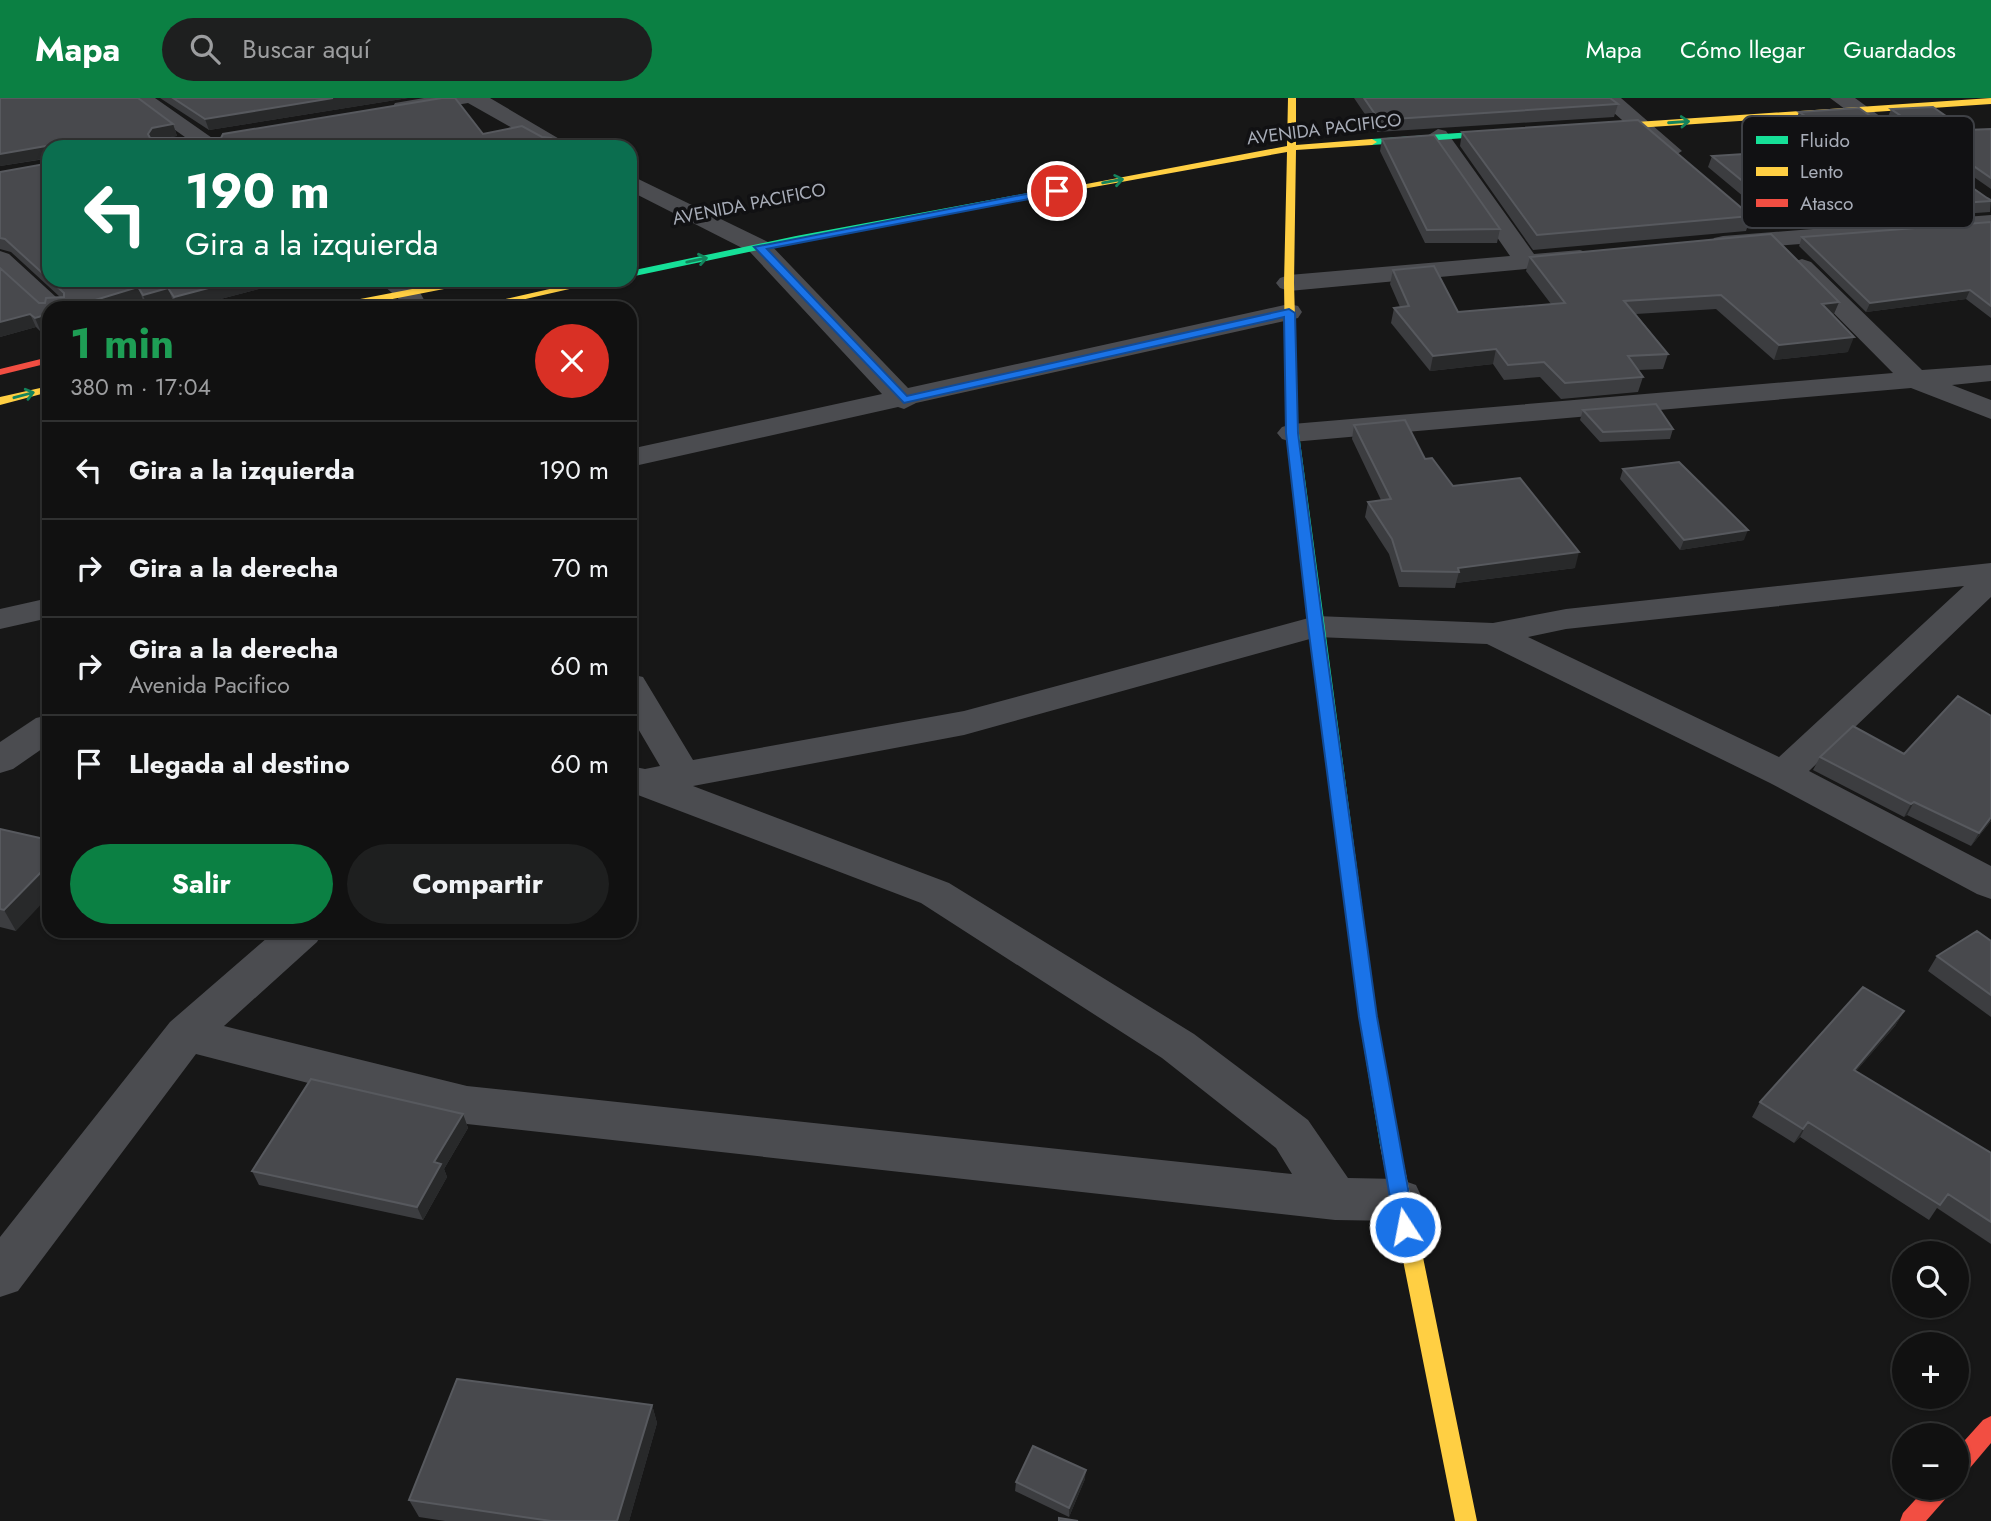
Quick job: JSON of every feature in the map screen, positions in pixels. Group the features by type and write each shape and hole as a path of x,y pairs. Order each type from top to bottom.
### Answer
{"main road":[{"path":"1292,98 1289,283 1292,433 1315,626 1368,1017 1399,1200 1466,1521"},
{"path":"1573,129 1643,116 1850,104 1991,101"},
{"name":"AVENIDA PACIFICO","path":"637,273 760,247 1292,148 1438,135 1532,131"},
{"name":"AVENIDA PACIFICO","path":"695,234 732,227"},
{"path":"367,301 440,287"},
{"path":"504,301 571,287"},
{"path":"0,372 42,362"},
{"path":"0,401 42,391"},
{"path":"1969,1453 1991,1427"},
{"path":"1911,1521 1929,1500"}],"street":[{"path":"141,98 215,140"},
{"path":"382,111 463,98"},
{"path":"474,98 549,140"},
{"path":"1850,104 1867,116"},
{"path":"1606,105 1643,116 1691,169"},
{"path":"1438,135 1527,263"},
{"path":"637,186 732,227 760,247 904,400"},
{"path":"1761,228 1917,381 1991,410"},
{"path":"1705,245 1909,228"},
{"path":"1289,283 1609,255"},
{"path":"0,259 47,301"},
{"path":"637,457 904,400 1289,313"},
{"path":"1292,433 1991,373"},
{"path":"653,779 964,723 1315,626 1493,634 1566,618 1991,573"},
{"path":"1783,774 1991,579"},
{"path":"0,619 42,610"},
{"path":"1493,634 1783,774 1991,884"},
{"path":"637,714 653,779"},
{"path":"0,760 42,732"},
{"path":"653,779 935,893 1178,1046 1292,1134 1335,1199"},
{"path":"0,1275 186,1034 294,938"},
{"path":"186,1034 467,1105 1335,1199 1399,1200"}],"building":[{"path":"0,98 138,98 173,124 152,128 148,134 150,138 221,138 223,134 455,98 483,134 522,126 554,140 42,140 42,147 0,154"},
{"path":"173,98 333,98 205,119"},
{"path":"1364,98 1610,98 1618,104 1379,120"},
{"path":"1933,107 1946,116 1901,116 1891,109"},
{"path":"1859,108 1870,116 1805,116 1799,112"},
{"path":"1638,120 1742,208 1742,217 1537,235 1462,132"},
{"path":"1991,129 1991,178 1974,166 1974,130"},
{"path":"1434,135 1500,229 1427,230 1382,139"},
{"path":"1742,154 1742,181 1712,156"},
{"path":"42,165 42,273 5,239 0,238 0,172"},
{"path":"1974,189 1991,200 1974,202"},
{"path":"1991,222 1991,306 1970,290 1870,303 1802,237 1915,228 1974,228 1974,223"},
{"path":"1771,234 1839,302 1822,304 1854,337 1779,345 1721,295 1624,301 1668,354 1628,356 1643,377 1565,383 1544,362 1508,365 1496,349 1433,356 1394,308 1409,306 1393,270 1434,266 1458,312 1565,303 1530,257"},
{"path":"0,268 42,303 42,316 35,318 30,314 0,322"},
{"path":"58,287 138,287 92,301 45,301 46,298 64,297 64,293"},
{"path":"138,287 212,287 174,297 168,288 143,295"},
{"path":"1656,404 1673,429 1603,432 1583,410"},
{"path":"1405,420 1425,459 1432,458 1453,486 1520,478 1579,552 1458,568 1459,572 1402,571 1392,539 1368,502 1391,499 1354,425"},
{"path":"1679,462 1748,530 1684,540 1623,469"},
{"path":"1958,696 1991,716 1991,817 1979,833 1914,802 1911,804 1820,757 1853,726 1904,754"},
{"path":"0,829 42,838 42,871 4,910 0,909"},
{"path":"1977,931 1991,941 1991,995 1937,956"},
{"path":"1863,987 1904,1011 1854,1070 1991,1153 1991,1222 1948,1194 1940,1205 1808,1122 1803,1129 1760,1102"},
{"path":"311,1079 463,1114 434,1162 441,1164 417,1207 252,1171"},
{"path":"457,1379 652,1405 617,1521 551,1521 409,1500"},
{"path":"1033,1446 1086,1470 1069,1508 1016,1482"}],"traffic: fast":[{"path":"1372,142 1515,132"},
{"path":"637,273 796,239 1044,193"},
{"path":"1292,426 1368,1018 1390,1145"}],"traffic: slow":[{"path":"1292,98 1289,283 1292,426"},
{"path":"1769,116 1991,101"},
{"path":"1592,128 1742,118"},
{"path":"1044,193 1292,148 1372,142"},
{"path":"366,301 438,287"},
{"path":"504,301 571,287"},
{"path":"0,401 42,391"},
{"path":"1390,1145 1466,1521"}],"traffic: jam":[{"path":"0,372 42,362"},
{"path":"1969,1452 1991,1427"},
{"path":"1911,1521 1929,1500"}],"route":[{"path":"1057,191 760,247 904,400 1289,313 1292,433 1315,626 1368,1017 1405,1227"}]}
